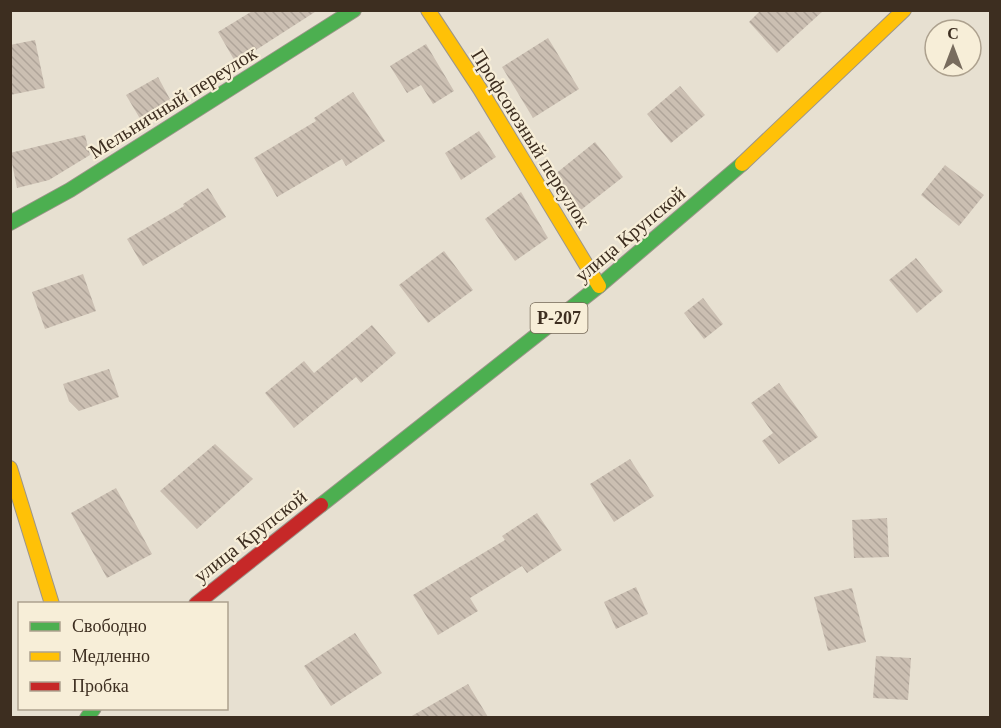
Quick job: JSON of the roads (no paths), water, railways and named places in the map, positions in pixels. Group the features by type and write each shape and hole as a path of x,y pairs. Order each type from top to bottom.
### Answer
{"main road":[{"name":"Мельничный переулок","path":"10,223 70,190 354,10"},
{"name":"Профсоюзный переулок","path":"428,10 480,89 599,286"},
{"name":"улица Крупской","path":"197,602 599,286 752,155 904,10"},
{"path":"10,468 52,602"}]}
